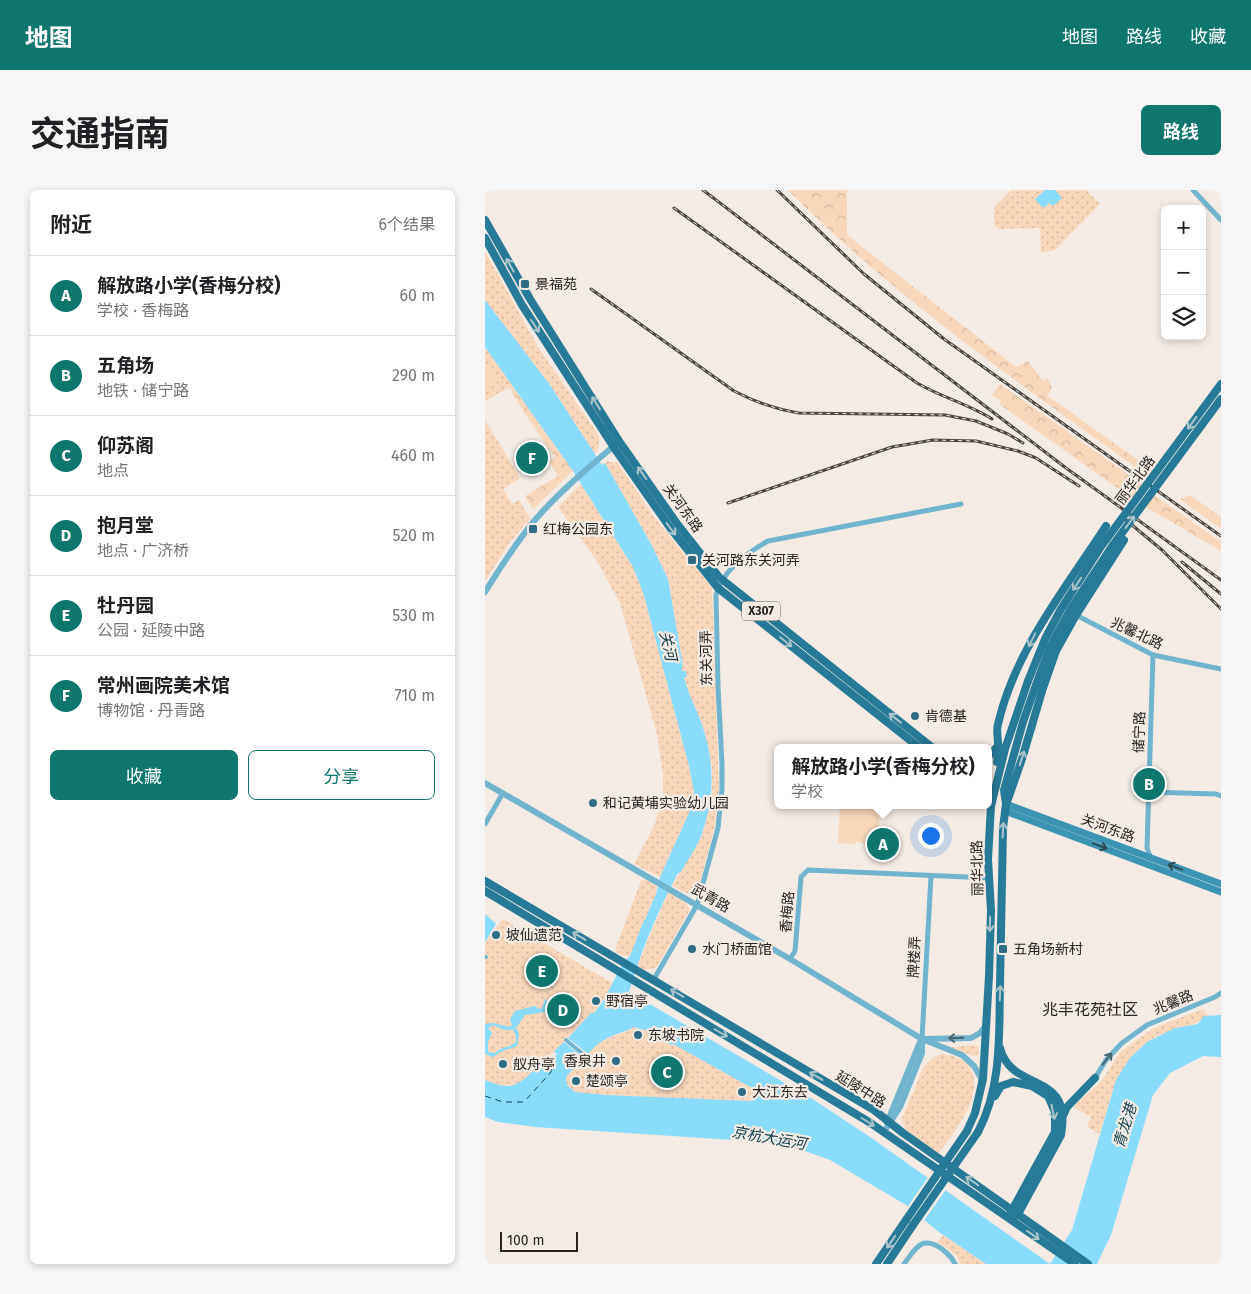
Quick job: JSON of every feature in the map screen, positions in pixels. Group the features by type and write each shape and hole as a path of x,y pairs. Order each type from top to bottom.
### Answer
{"main road":[{"name":"关河东路","path":"485,220 617,445 723,581 928,744"},
{"name":"关河东路","path":"485,238 522,305 617,445 671,529 718,588 915,744"},
{"name":"丽华北路","path":"992,792 1027,681 1049,632 1100,548 1221,384"},
{"name":"丽华北路","path":"876,1264 978,1132 987,1116 992,1099 996,1079 999,1042 1001,882 1006,807 1004,790 1023,722 1050,647 1113,545 1221,399"},
{"path":"992,787 999,745 997,726 1006,697 1038,628 1106,526"},
{"path":"1006,807 1056,651 1076,615 1124,540"},
{"path":"992,753 999,745 1014,719"},
{"name":"关河东路","path":"992,800 1157,868 1221,892"},
{"name":"关河东路","path":"1006,807 1221,884"},
{"name":"丽华北路","path":"887,1264 909,1223 967,1131 980,1094 983,1079 991,911 989,878 990,809"},
{"name":"延陵中路","path":"485,881 874,1110 1015,1212 1058,1248"},
{"name":"延陵中路","path":"485,891 884,1132 1010,1218 1058,1248"},
{"path":"999,1042 1007,1065 1017,1073 1045,1085 1057,1097 1063,1116"},
{"path":"1010,1218 1061,1135 1063,1116 1067,1107 1095,1078"},
{"path":"992,1099 1001,1086 1013,1082 1033,1086 1048,1096 1055,1112 1055,1132 1015,1212"},
{"path":"1058,1248 1075,1264"},
{"path":"1058,1248 1088,1264"}],"street":[{"path":"1193,190 1221,220"},
{"path":"485,592 511,551 535,519 617,445"},
{"path":"718,588 732,568 751,550 768,541 961,504"},
{"name":"东关河弄","path":"653,979 697,905 718,828 722,789 716,595 718,588"},
{"name":"兆馨北路","path":"1076,615 1153,655 1221,669"},
{"name":"储宁路","path":"1153,655 1147,848 1157,868"},
{"name":"武青路","path":"485,783 790,959 922,1039 962,1055 974,1066 981,1078 980,1094"},
{"path":"485,824 503,792"},
{"path":"1148,792 1216,794 1221,796"},
{"name":"香梅路","path":"790,959 795,951 801,877 808,870 989,878"},
{"name":"牌楼弄","path":"889,1122 900,1107 922,1053 931,876"},
{"name":"兆馨路","path":"1095,1078 1106,1060 1122,1043 1147,1025 1221,993"},
{"path":"922,1039 971,1038 980,1033 986,1025"},
{"name":"牌楼弄","path":"884,1132 922,1039"},
{"path":"566,1040 585,1056"},
{"path":"922,1053 933,1047 942,1048"},
{"path":"905,1264 918,1246 923,1243 936,1245 951,1256 955,1264"}],"green space":[{"path":"788,190 847,190 847,235 1016,367 1028,361 1043,381 1047,378 1052,387 1048,396 1153,471 1149,477 963,341 917,305 830,230"},
{"path":"1011,190 1086,190 1100,204 1055,250 1041,253 1040,228 999,229 994,225 994,207"},
{"path":"485,251 538,347 599,436 599,447 595,454 550,385 485,300"},
{"path":"485,347 573,471 533,509 525,496 558,476 549,461 555,457 509,387 485,401"},
{"path":"485,347 512,385 485,401"},
{"path":"490,364 500,381 485,390 485,367"},
{"path":"1000,384 1143,485 1133,499 999,404 1001,401 992,395"},
{"path":"485,420 520,478 503,489 512,504 519,500 530,519 510,542 485,581"},
{"path":"608,461 618,463 654,517 712,588 719,789 715,826 699,886 697,892 693,893 684,892 672,885 701,838 712,796 712,766 704,730 687,689 684,677 687,677 682,672 683,665 668,579 650,542 605,463"},
{"path":"581,484 633,567 643,592 689,766 694,791 693,804 660,877 634,864 654,826 663,799 663,774 657,734 620,603 597,561 558,507"},
{"path":"1154,495 1221,542 1221,551 1146,507"},
{"path":"1190,495 1221,517 1221,529 1180,499"},
{"path":"840,809 853,809 853,815 854,809 880,809 878,844 873,842 865,844 856,841 855,844 838,843"},
{"path":"645,879 657,886 656,894 630,956 622,955 616,952 616,947 641,881"},
{"path":"668,892 686,903 690,910 656,968 644,970 637,966"},
{"path":"503,919 614,984 606,995 608,996 594,1013 538,1068 540,1070 527,1080 514,1085 500,1085 485,1080 485,942"},
{"path":"1203,1009 1208,1016 1154,1038 1136,1052 1115,1084 1100,1134 1087,1127 1091,1117 1073,1107 1101,1082 1120,1052 1154,1028"},
{"path":"633,1027 649,1031 649,1033 672,1045 673,1043 754,1089 757,1092 756,1099 751,1101 606,1095 575,1092 567,1085 567,1074 593,1048 602,1041 628,1031"},
{"path":"976,1045 979,1047 978,1056 952,1049 952,1047"},
{"path":"941,1054 963,1060 969,1066 973,1076 974,1087 971,1099 960,1123 939,1153 911,1134 903,1124 902,1118 924,1066 934,1057"},
{"path":"943,1235 986,1264 960,1264 957,1256 938,1242"}],"water":[{"path":"1045,190 1055,190 1062,198 1053,206 1049,203 1045,207 1041,206 1035,199"},
{"path":"485,300 550,385 602,465 605,463 650,542 668,579 683,666 682,671 686,671 687,677 684,677 686,684 708,744 711,797 701,836 697,846 680,873 678,873 657,916 629,992 814,1100 870,1137 1050,1264 986,1264 939,1232 906,1205 830,1160 794,1147 764,1142 535,1127 498,1122 485,1117 485,1080 506,1086 517,1084 534,1070 537,1073 540,1071 538,1068 541,1065 544,1067 557,1054 554,1051 564,1042 583,1058 566,1077 567,1085 575,1092 751,1101 756,1099 757,1093 754,1089 673,1044 660,1040 661,1038 649,1033 649,1031 633,1027 602,1041 588,1054 568,1038 592,1012 594,1013 607,996 620,968 630,956 656,894 660,877 693,804 694,791 643,592 633,567 573,471 485,347"},
{"path":"485,914 496,924 485,942"},
{"path":"545,999 550,1003 549,1008 561,1017 559,1020 544,1012 525,1015 516,1028 519,1034 517,1046 500,1052 493,1057 485,1054 485,1024 493,1023 510,1027 512,1025 510,1019 515,1011 535,1006 539,1009 542,1008","holes":["493,1025 505,1030 513,1030 516,1042 495,1053 488,1052 488,1042 492,1033 488,1028"]},
{"name":"青龙港","path":"1221,1015 1221,1057 1203,1056 1170,1073 1153,1095 1111,1235 1097,1264 1050,1264 1072,1230 1116,1080 1130,1058 1147,1042 1175,1028 1198,1024 1204,1016"}],"pier":[{"path":"929,1176 947,1188 923,1222 906,1209"}],"ferry route":[{"path":"485,1096 503,1102 524,1102 551,1072 552,1064 550,1061"}],"railway":[{"path":"703,190 1066,468 1221,580"},
{"path":"777,190 864,274 944,339 1221,536"},
{"path":"674,208 917,383 992,419"},
{"path":"591,289 734,391 765,405 799,413 945,415 976,421 1008,434 1023,443"},
{"path":"728,503 892,447 933,440 976,441 1018,451 1036,458 1079,486"},
{"path":"1126,520 1162,550 1221,609"},
{"path":"1182,562 1221,594"}],"place":[{"name":"景福苑","path":"525,284"},
{"name":"常州画院美术馆","path":"532,458"},
{"name":"红梅公园东","path":"533,529"},
{"name":"关河路东关河弄","path":"692,560"},
{"name":"肯德基","path":"915,716"},
{"name":"五角场","path":"1149,784"},
{"name":"和记黄埔实验幼儿园","path":"593,803"},
{"name":"解放路小学(香梅分校)","path":"883,844"},
{"name":"坡仙遗范","path":"496,935"},
{"name":"水门桥面馆","path":"692,949"},
{"name":"五角场新村","path":"1003,949"},
{"name":"牡丹园","path":"542,971"},
{"name":"野宿亭","path":"596,1001"},
{"name":"抱月堂","path":"563,1010"},
{"name":"东坡书院","path":"638,1035"},
{"name":"香泉井","path":"616,1061"},
{"name":"舣舟亭","path":"503,1064"},
{"name":"仰苏阁","path":"667,1072"},
{"name":"楚颂亭","path":"576,1081"},
{"name":"大江东去","path":"742,1092"}],"district":[{"name":"兆丰花苑社区","path":"1090,1009"}],"water label":[{"name":"关河","path":"668,646"},
{"name":"京杭大运河","path":"769,1138"}]}
